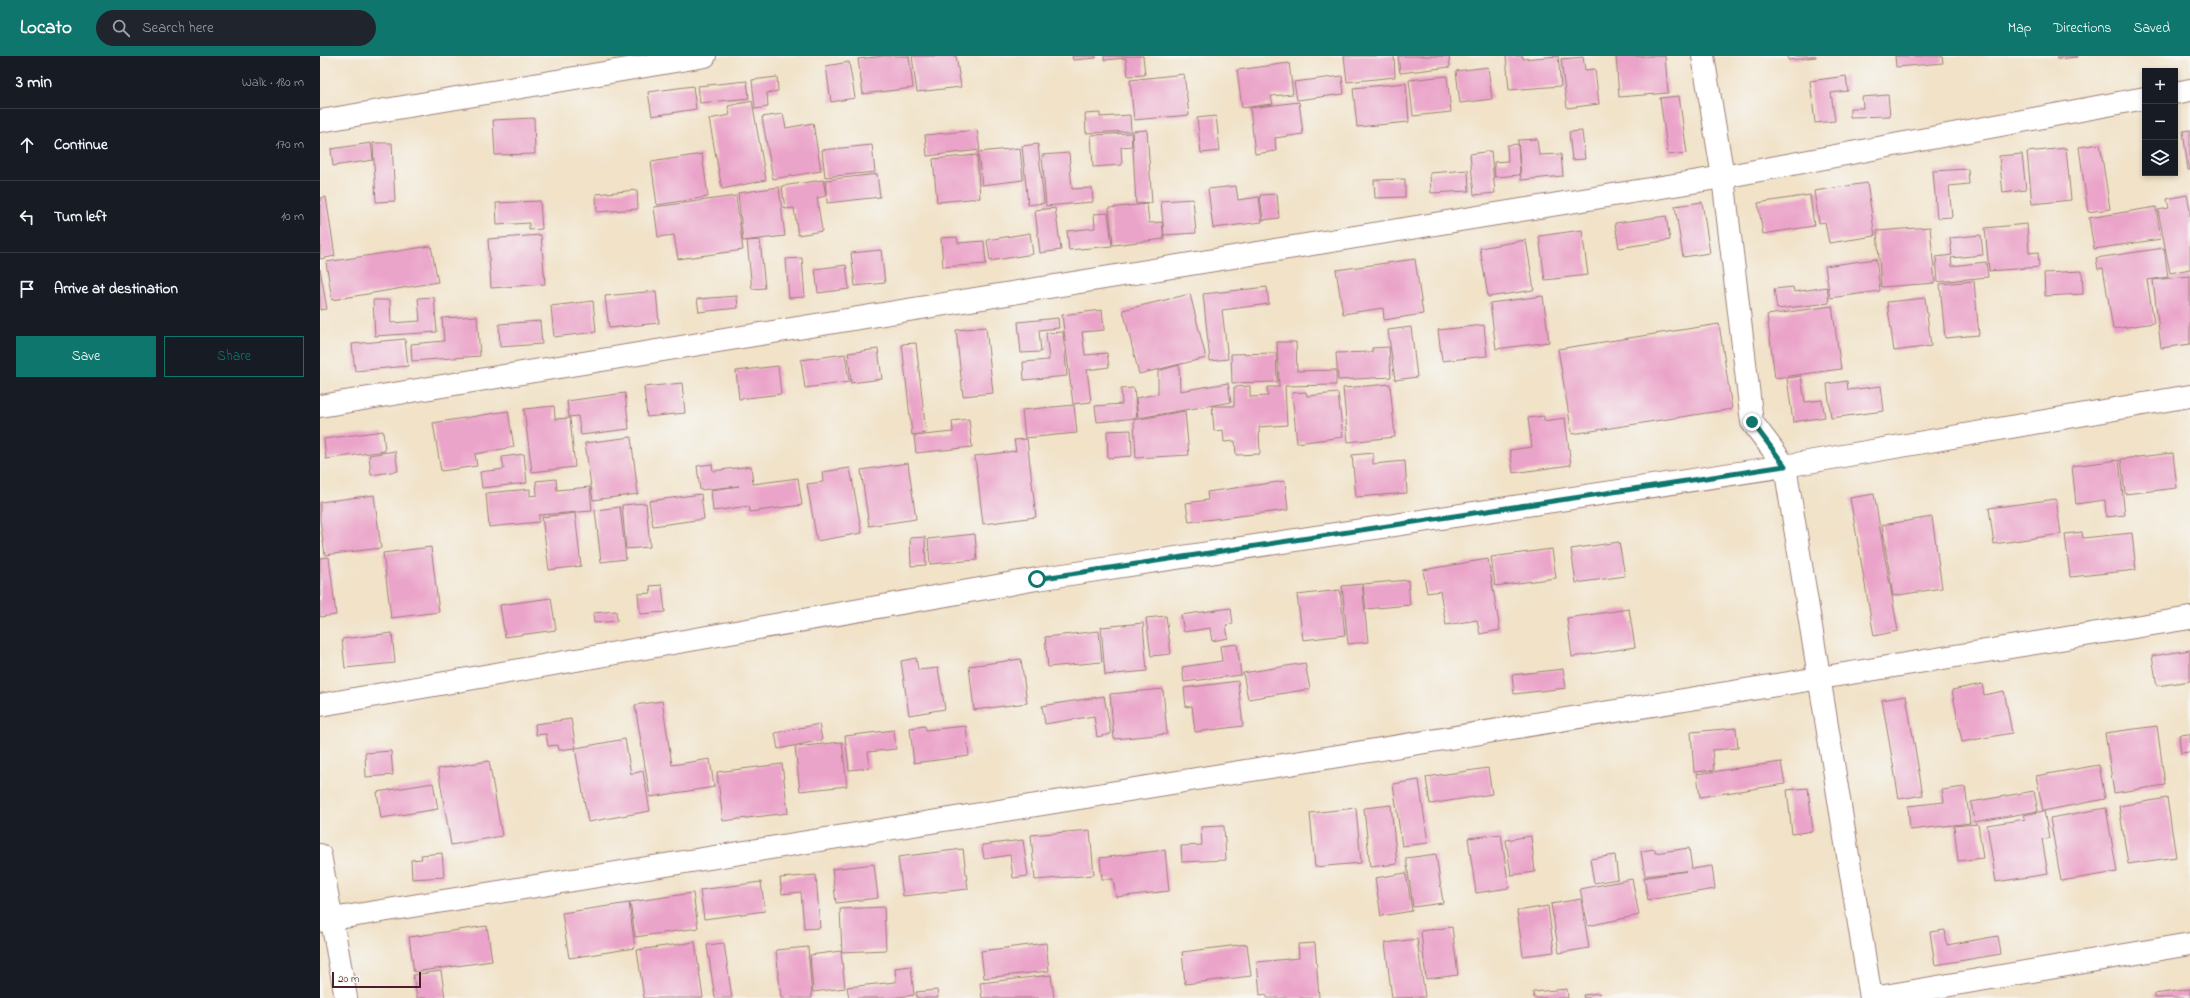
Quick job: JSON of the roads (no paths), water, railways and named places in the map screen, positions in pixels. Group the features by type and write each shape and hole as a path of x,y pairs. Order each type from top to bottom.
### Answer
{"street":[{"path":"320,121 705,56"},
{"path":"1703,56 1723,177 1752,422 1785,466 1872,998 2190,944"},
{"path":"2178,92 2190,90"},
{"path":"320,406 1723,177 2142,99"},
{"path":"320,705 1037,579 1785,466 2190,396"},
{"path":"326,920 2190,618"},
{"path":"320,855 326,920 346,998"}]}
